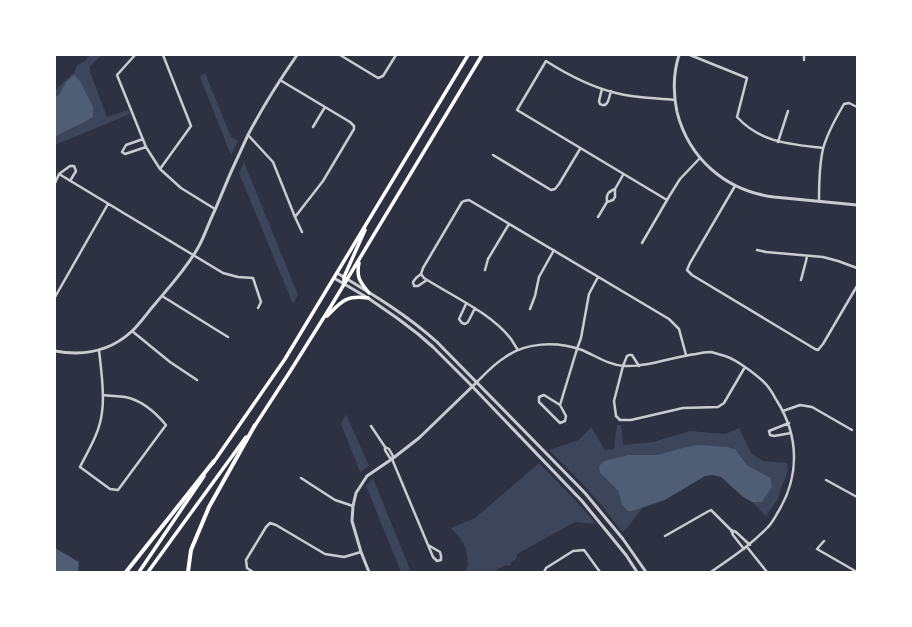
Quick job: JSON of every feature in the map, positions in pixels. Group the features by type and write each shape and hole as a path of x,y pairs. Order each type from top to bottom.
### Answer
{"highway":[{"path":"188,572 191,550 209,507 255,425"},
{"path":"126,572 214,461"}],"main road":[{"path":"139,572 285,359 468,55"},
{"path":"345,278 359,260 482,55"},
{"path":"148,572 255,425 322,321 344,284 345,278 372,215"},
{"path":"359,260 359,278 369,293"},
{"path":"322,321 343,301 352,297 368,298"}],"street":[{"path":"135,55 117,75 146,147 160,169 181,188 215,209"},
{"path":"160,169 191,126 163,55"},
{"path":"55,351 80,354 99,350 115,344 132,331 162,296 186,266 204,236 248,135 273,90 297,55"},
{"path":"340,55 378,78 383,76 396,55"},
{"path":"679,55 674,79 674,100 680,123 688,140 700,158 714,172 735,186 753,193 767,196 857,205"},
{"path":"690,55 747,78 737,117 741,122 767,138 778,142 823,148"},
{"path":"804,55 804,60"},
{"path":"667,200 623,175 517,110 546,61 579,80 602,89 636,96 674,100"},
{"path":"280,80 352,123 354,126 354,129 323,181 295,217"},
{"path":"602,89 599,101 600,104 603,105 608,103 611,91"},
{"path":"819,201 823,148 844,104 849,103 857,107"},
{"path":"313,127 325,107"},
{"path":"778,142 788,111"},
{"path":"248,135 273,162 302,232"},
{"path":"143,139 126,145 122,152 125,154 146,147"},
{"path":"493,155 551,190 555,189 559,184 580,149"},
{"path":"642,243 680,179 700,158"},
{"path":"55,183 59,174 70,166 74,166 76,171 70,181"},
{"path":"59,174 223,273 238,278 253,278 261,302 258,308"},
{"path":"607,202 613,200 615,197 615,189 623,175"},
{"path":"735,186 686,270 692,275 818,350 857,286"},
{"path":"598,217 607,202 607,194 615,189"},
{"path":"427,280 418,286 414,286 413,282 421,274 423,268 462,202 469,200 669,319 679,329 686,355"},
{"path":"55,297 108,204"},
{"path":"485,270 488,259 509,224"},
{"path":"530,309 535,296 539,277 554,250"},
{"path":"757,250 823,258 838,261 857,268"},
{"path":"801,280 806,256"},
{"path":"337,273 397,310 427,333 585,493 623,539 646,572"},
{"path":"421,274 427,280 475,308 497,325 511,339 518,350"},
{"path":"560,405 544,395 539,397 539,402 550,414 560,423 565,421 566,416 560,405 576,349 581,338 589,294 598,277"},
{"path":"334,278 368,298 426,340 582,501 626,555 637,572"},
{"path":"162,296 228,337"},
{"path":"466,304 459,319 462,323 465,324 468,322 475,308"},
{"path":"132,331 170,362 197,380"},
{"path":"369,572 361,552 352,521 352,506 356,492 367,476 419,438 472,386 504,358 518,350 538,345 557,345 576,349 611,363 623,366 640,366 686,355 710,352 728,356 745,367 768,387 783,410 789,423 794,448 792,479 784,502 769,526 749,546 711,572"},
{"path":"99,350 103,395 102,413 96,438 80,467 110,489 118,490 166,425 159,416 139,402 126,397 103,395"},
{"path":"640,366 631,354 627,356 614,402 616,416 620,420 631,420 683,408 718,407 724,403 745,367"},
{"path":"783,410 800,405 812,407 852,430"},
{"path":"789,423 769,431 770,435 774,436 791,433"},
{"path":"371,426 392,459 433,557 437,561 441,560 440,552 428,545"},
{"path":"301,478 334,500 352,506"},
{"path":"826,480 857,497"},
{"path":"665,536 711,510 731,530 736,532 749,546 767,572"},
{"path":"253,572 247,568 246,560 270,523 276,525 325,554 344,557 361,552"},
{"path":"731,530 744,549"},
{"path":"824,541 817,549 857,572"},
{"path":"544,571 548,566 574,550 584,550 600,572"}],"shaded area":[{"path":"90,55 102,55 90,66 90,72 107,117 128,110 130,114 55,145 55,91 72,74 74,74 77,65 85,61"},
{"path":"205,73 231,137 238,141 231,155 200,77"},
{"path":"74,75 80,81 93,107 93,117 55,137 55,97 59,95 66,82"},
{"path":"244,162 298,295 293,304 239,173"},
{"path":"346,414 369,466 360,472 341,424"},
{"path":"617,425 621,425 623,445 653,442 690,431 725,434 739,428 751,453 763,461 787,463 788,471 778,499 766,516 752,502 762,502 772,487 771,478 747,465 735,449 728,447 678,449 657,455 628,455 604,461 600,473 618,491 621,502 629,512 643,507 628,527 622,532 603,507 579,480 549,450 579,440 591,427 605,450 614,449"},
{"path":"697,445 728,447 735,449 747,465 771,478 772,487 762,502 752,502 743,497 721,477 713,475 705,476 665,500 629,512 622,505 618,491 600,473 599,466 604,461 628,455 657,455"},
{"path":"539,463 596,524 575,522 517,554 515,560 511,562 510,566 506,565 492,572 465,572 468,564 466,551 462,541 451,528 475,518"},
{"path":"373,478 411,572 401,572 366,486"},
{"path":"55,548 79,562 78,572 55,572"}]}
